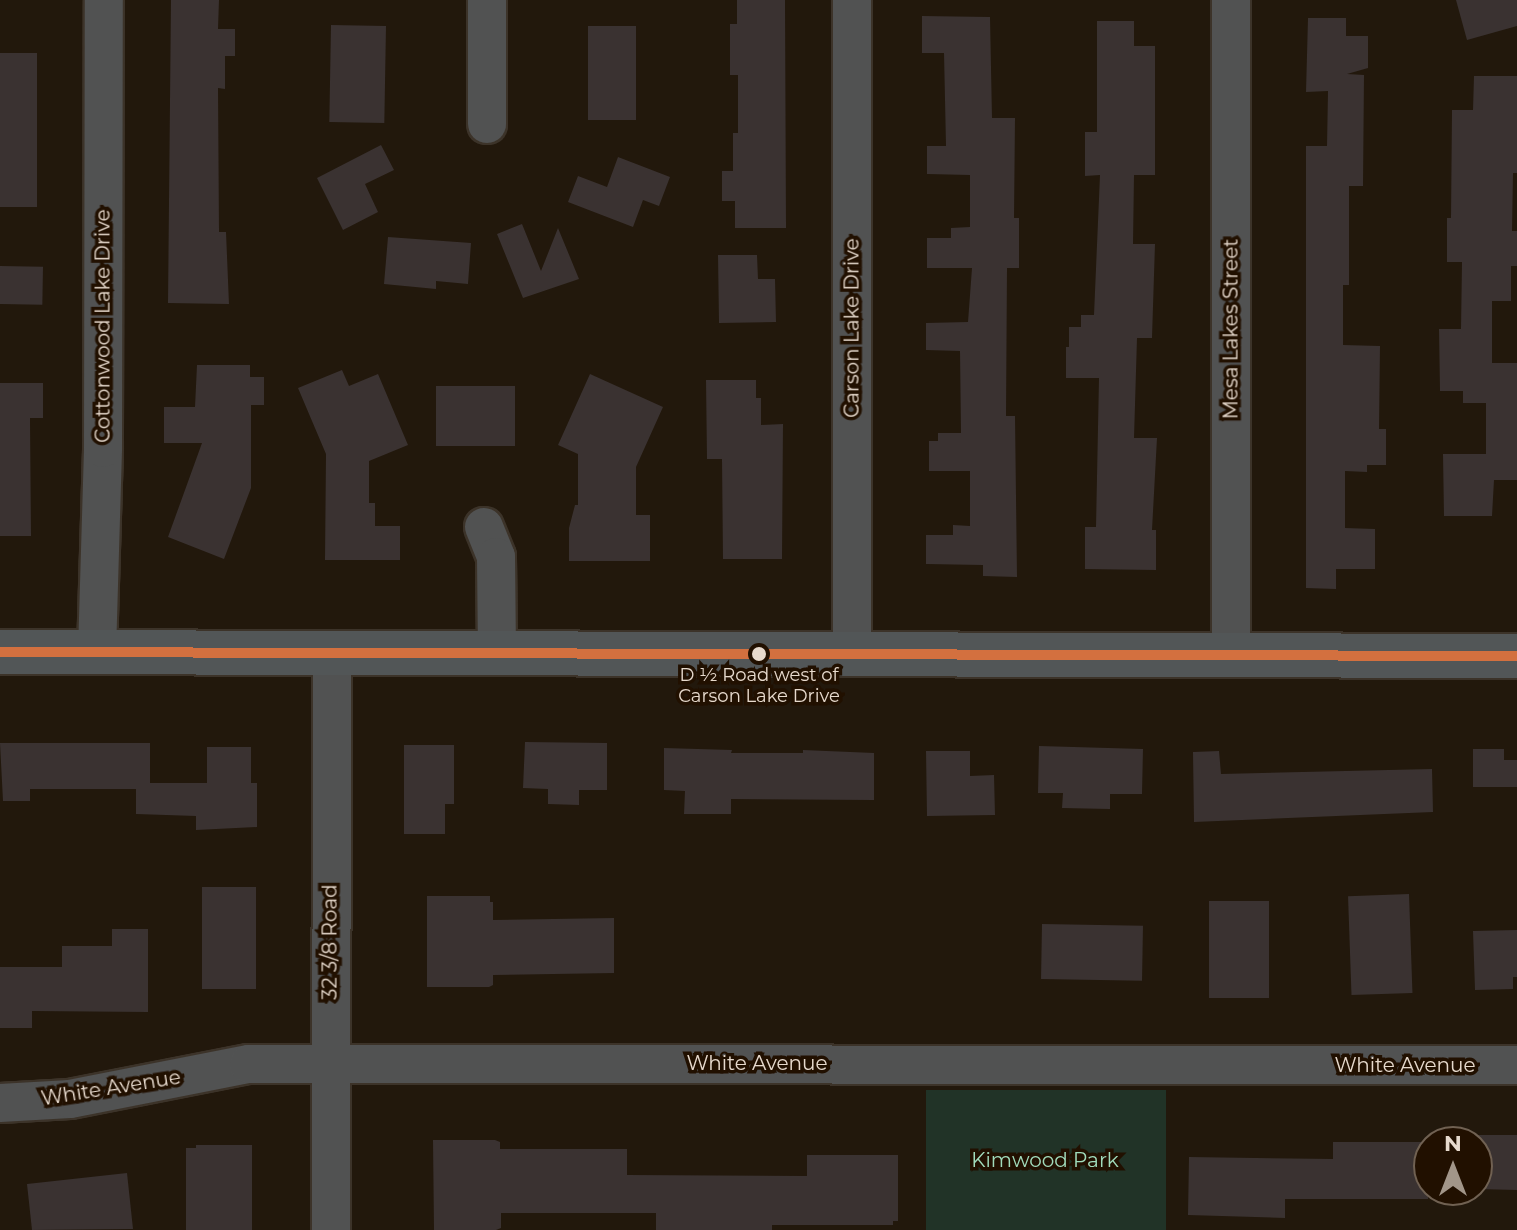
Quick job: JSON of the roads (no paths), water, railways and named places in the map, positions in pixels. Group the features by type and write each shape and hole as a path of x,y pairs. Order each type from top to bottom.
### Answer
{"main road":[{"path":"0,652 497,656 1517,656"}],"street":[{"name":"Cottonwood Lake Drive","path":"97,652 103,448 104,0"},
{"path":"487,0 487,124"},
{"name":"Carson Lake Drive","path":"852,0 852,656"},
{"name":"Mesa Lakes Street","path":"1231,0 1231,657"},
{"path":"484,527 496,557 497,656"},
{"name":"32 3/8 Road","path":"331,1230 332,654"},
{"name":"White Avenue","path":"0,1103 70,1099 249,1064 990,1062 1517,1065"}],"place":[{"name":"D ½ Road west of Carson Lake Drive","path":"759,654"}],"park label":[{"name":"Kimwood Park","path":"1045,1160"}]}
